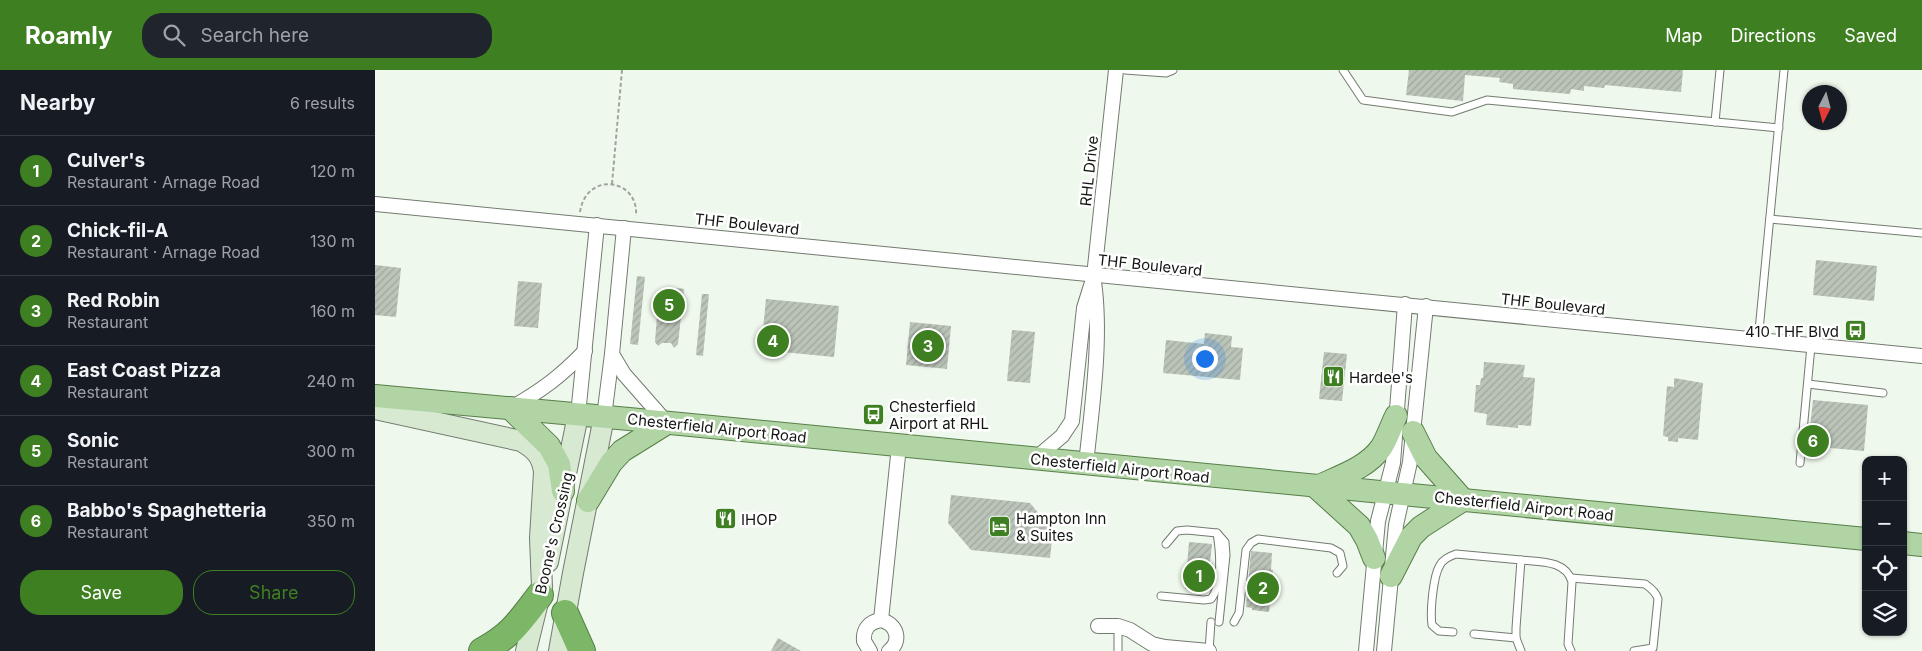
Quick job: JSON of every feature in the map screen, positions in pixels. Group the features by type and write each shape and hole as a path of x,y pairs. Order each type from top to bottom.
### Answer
{"highway":[{"path":"482,651 496,644 512,632 541,591"},
{"path":"565,613 582,651"}],"main road":[{"name":"Chesterfield Airport Road","path":"375,396 1862,539"},
{"path":"510,408 549,446 559,464 563,491"},
{"path":"1375,558 1359,526 1316,487 1361,466 1371,458 1381,448 1396,416"},
{"path":"588,501 611,463 622,451 667,423"},
{"path":"1391,576 1411,537 1421,527 1463,500 1426,458 1413,432"},
{"path":"1907,543 1922,545"}],"street":[{"name":"RHL Drive","path":"1035,459 1062,436 1072,421 1084,308 1093,276 1116,70"},
{"name":"THF Boulevard","path":"375,204 1922,356"},
{"path":"578,414 597,225"},
{"path":"604,417 629,228"},
{"name":"RHL Drive","path":"1086,464 1098,310 1093,276"},
{"path":"1384,651 1396,525 1393,463 1405,304"},
{"path":"1366,651 1378,522 1410,462 1425,306"},
{"path":"510,408 543,389 563,374 585,351"},
{"path":"612,354 624,374 667,423"},
{"path":"375,409 521,441 533,448 543,462 544,472 540,538 541,591"},
{"name":"Boone's Crossing","path":"525,651 541,591 578,414"},
{"name":"Boone's Crossing","path":"559,651 604,417"},
{"path":"881,620 899,446"},
{"path":"870,651 864,641 865,629 869,624 881,620 891,624 897,634 895,645 889,651"},
{"path":"1098,626 1118,626 1131,630 1152,644 1165,647 1209,651"}],"lane":[{"path":"1125,70 1166,73 1173,70"},
{"path":"1343,70 1363,100 1435,110 1452,112 1487,100 1779,128"},
{"path":"1715,122 1720,70"},
{"path":"1758,340 1784,70"},
{"path":"1770,219 1922,234"},
{"path":"1800,463 1811,346"},
{"path":"1922,350 1922,356"},
{"path":"1808,384 1883,393"},
{"path":"1166,544 1177,531 1187,530 1217,533 1225,542 1226,555 1209,651"},
{"path":"1161,596 1204,600 1211,598 1217,588 1220,551 1217,533"},
{"path":"1234,622 1239,613 1246,550 1251,543 1258,540 1331,548 1340,553 1343,566 1337,573"},
{"path":"1453,632 1439,631 1432,625 1436,576 1440,564 1450,556 1457,554 1556,565 1566,570 1571,578 1568,644 1571,651"},
{"path":"1521,560 1516,616 1517,638 1521,651"},
{"path":"1571,578 1645,584 1652,589 1658,599 1653,648 1634,651"},
{"path":"1118,626 1118,651"},
{"path":"1474,634 1517,638"}],"path":[{"path":"611,184 623,70"},
{"path":"579,223 581,203 586,195 592,189 602,184 611,184 627,191 637,206 629,228"}],"building":[{"path":"1409,70 1683,70 1681,92 1605,85 1604,88 1584,86 1584,91 1571,89 1570,94 1513,89 1513,84 1499,82 1500,78 1465,75 1463,101 1406,95"},
{"path":"1816,260 1877,266 1874,301 1813,295"},
{"path":"375,265 401,268 396,317 375,315"},
{"path":"637,276 645,277 638,345 630,344"},
{"path":"518,281 542,283 538,328 514,326"},
{"path":"677,288 684,289 678,344 674,348 671,343 662,343 658,346 655,342 657,315 661,316 663,293 676,294"},
{"path":"702,294 709,294 703,356 696,355"},
{"path":"766,299 839,306 834,357 761,350"},
{"path":"910,322 951,326 947,369 906,365"},
{"path":"1012,330 1035,332 1030,383 1007,381"},
{"path":"1205,333 1232,336 1231,347 1243,348 1240,380 1163,373 1166,340 1204,344"},
{"name":"Hardee's","path":"1324,352 1347,354 1342,401 1319,399"},
{"path":"1484,362 1525,365 1523,377 1535,378 1531,426 1518,425 1518,428 1486,425 1487,414 1474,412 1476,385 1480,385 1481,378 1483,378"},
{"path":"1674,378 1703,383 1698,440 1678,438 1678,442 1668,441 1668,437 1663,436 1667,386 1674,387"},
{"path":"1813,400 1868,405 1864,451 1808,446"},
{"name":"Hampton Inn & Suites","path":"951,495 1030,503 1053,531 1050,558 971,550 948,523"},
{"path":"1189,542 1212,544 1210,563 1213,563 1211,591 1185,589"},
{"path":"1251,551 1272,553 1271,570 1273,570 1269,612 1252,610 1252,608 1246,607"},
{"path":"778,638 801,651 771,651"}],"place":[{"name":"Sonic","path":"669,305"},
{"name":"410 THF Blvd","path":"1855,331"},
{"name":"East Coast Pizza","path":"773,341"},
{"name":"Red Robin","path":"928,346"},
{"name":"Hardee's","path":"1333,377"},
{"name":"Chesterfield Airport at RHL","path":"873,415"},
{"name":"Babbo's Spaghetteria","path":"1813,441"},
{"name":"IHOP","path":"725,519"},
{"name":"Hampton Inn & Suites","path":"1000,527"},
{"name":"Culver's","path":"1199,576"},
{"name":"Chick-fil-A","path":"1263,588"}]}
